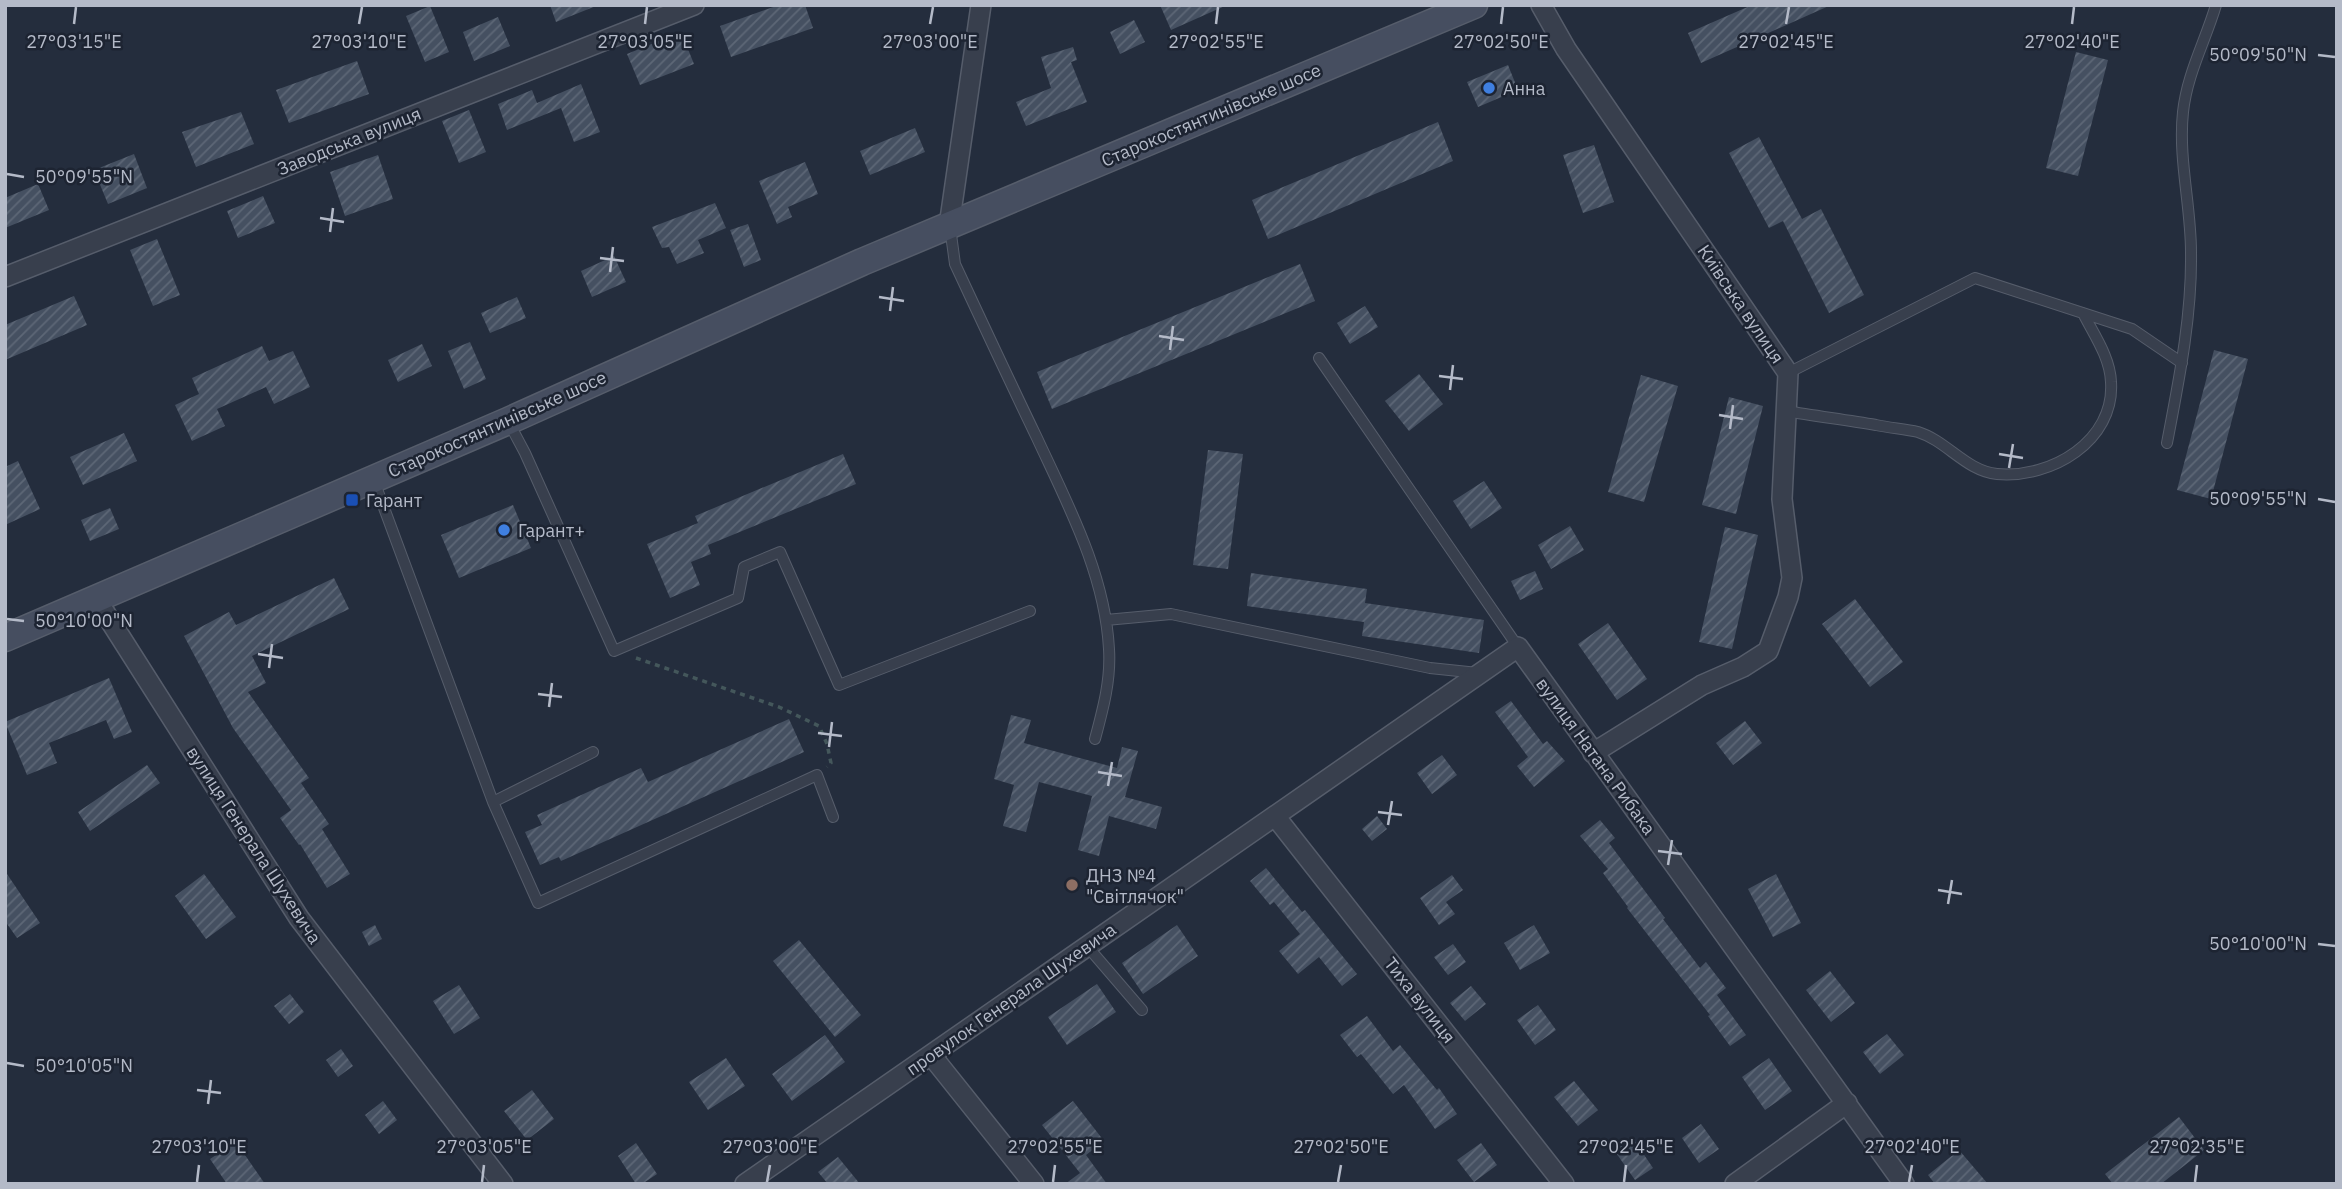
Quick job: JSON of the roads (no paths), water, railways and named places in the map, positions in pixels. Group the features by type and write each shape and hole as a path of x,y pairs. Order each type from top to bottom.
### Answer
{"main road":[{"name":"Старокостянтинівське шосе","path":"5,638 508,421 850,268 1474,5"}],"street":[{"name":"Заводська вулиця","path":"5,277 694,5"},
{"path":"949,226 981,5"},
{"name":"Київська вулиця","path":"1541,5 1566,49 1788,373 1782,499 1792,578 1788,597 1768,651 1743,667 1702,685 1593,753"},
{"name":"вулиця Генерала Шухевича","path":"95,597 299,918 503,1184"},
{"name":"провулок Генерала Шухевича","path":"745,1184 1518,647"},
{"name":"вулиця Натана Рибака","path":"1518,647 1904,1184"},
{"name":"Тиха вулиця","path":"1275,816 1564,1184"},
{"path":"930,1055 1034,1184"},
{"path":"1735,1184 1847,1103"}],"lane":[{"path":"2167,443 2182,363 2191,291 2192,250 2182,116 2195,58 2208,32 2216,5"},
{"path":"949,226 955,264 1083,540 1098,583 1110,651 1106,700 1095,738"},
{"path":"1788,373 1975,278 2132,328 2182,363"},
{"path":"1786,411 1917,432 1940,441 1972,466 1997,474 2032,472 2062,462 2087,444 2102,424 2110,403 2111,381 2106,356 2083,313"},
{"name":"вулиця Натана Рибака","path":"1319,358 1518,647"},
{"path":"508,421 614,651 738,598 744,567 780,552 839,685 1030,611"},
{"path":"373,478 493,802 538,903 817,775 832,817"},
{"path":"1106,620 1171,614 1430,668 1479,673"},
{"path":"493,802 593,751"},
{"path":"1087,946 1142,1010"}],"place":[{"name":"Анна","path":"1489,88"},
{"name":"Гарант","path":"352,500"},
{"name":"Гарант+","path":"504,530"},
{"name":"ДНЗ №4 \"Світлячок\"","path":"1072,885"}]}
